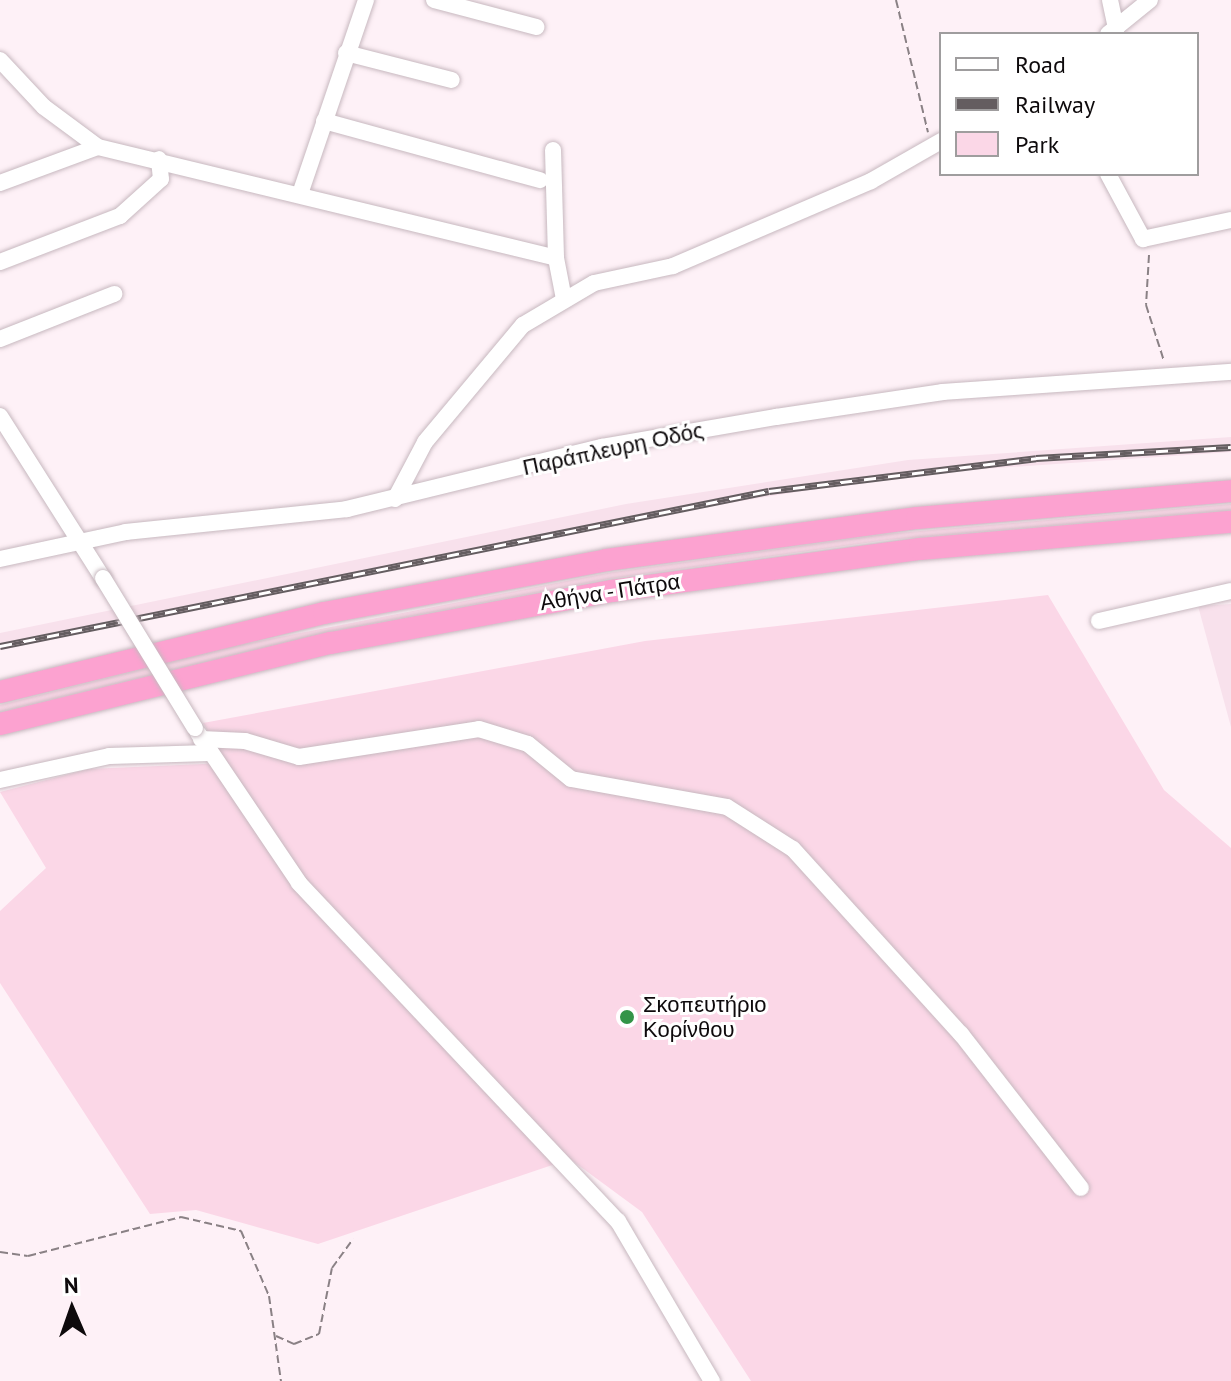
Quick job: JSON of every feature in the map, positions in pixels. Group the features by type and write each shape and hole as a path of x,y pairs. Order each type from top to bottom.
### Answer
{"highway":[{"name":"Αθήνα - Πάτρα","path":"0,692 324,613 606,560 873,522 1231,491"},
{"name":"Αθήνα - Πάτρα","path":"0,724 331,643 612,591 920,549 1231,522"}],"street":[{"path":"301,191 366,0"},
{"path":"434,0 536,27"},
{"path":"1110,0 1112,31"},
{"path":"1112,31 1150,0"},
{"path":"346,53 452,80"},
{"path":"0,60 44,107 98,147 301,191 556,258"},
{"path":"324,121 540,180"},
{"path":"395,499 425,442 495,352 564,299 604,279 673,266 926,153 939,143"},
{"path":"0,183 98,147"},
{"path":"553,150 556,258 564,299"},
{"path":"0,262 120,216 161,179 159,159"},
{"path":"1109,176 1146,240 1231,220"},
{"path":"0,339 114,294"},
{"name":"Παράπλευρη Οδός","path":"0,559 75,540 395,499 602,447 776,417 943,392 1231,372"},
{"path":"0,416 202,740 299,883 618,1221 712,1381"},
{"path":"1099,621 1231,591"},
{"path":"0,780 202,740 245,741 299,757 479,729 504,733 571,779 738,813 793,849 821,879 961,1034 1081,1188"}],"path":[{"path":"896,0 929,134 926,153"},
{"path":"1146,240 1146,305 1169,377"},
{"path":"0,1252 28,1256 181,1217 241,1231 269,1296 281,1381"},
{"path":"275,1336 294,1344 319,1334 332,1268 353,1239"}],"shaded area":[{"path":"1231,437 1231,452 910,474 628,519 0,650 0,633 626,504 908,460"},
{"path":"1231,604 1231,727 1198,606"}],"green space":[{"path":"1231,504 1231,510 887,540 608,579 328,632 0,712 0,705 234,646 607,573 886,534"},
{"name":"Σκοπευτήριο Κορίνθου","path":"1048,595 1164,790 1231,848 1231,1381 751,1381 642,1212 570,1159 318,1244 196,1210 150,1214 0,983 0,911 46,868 0,792 89,769 226,763 203,723 645,641"}],"railway":[{"path":"0,646 769,491 1036,458 1231,447"}],"place":[{"name":"Σκοπευτήριο Κορίνθου","path":"627,1017"}]}
